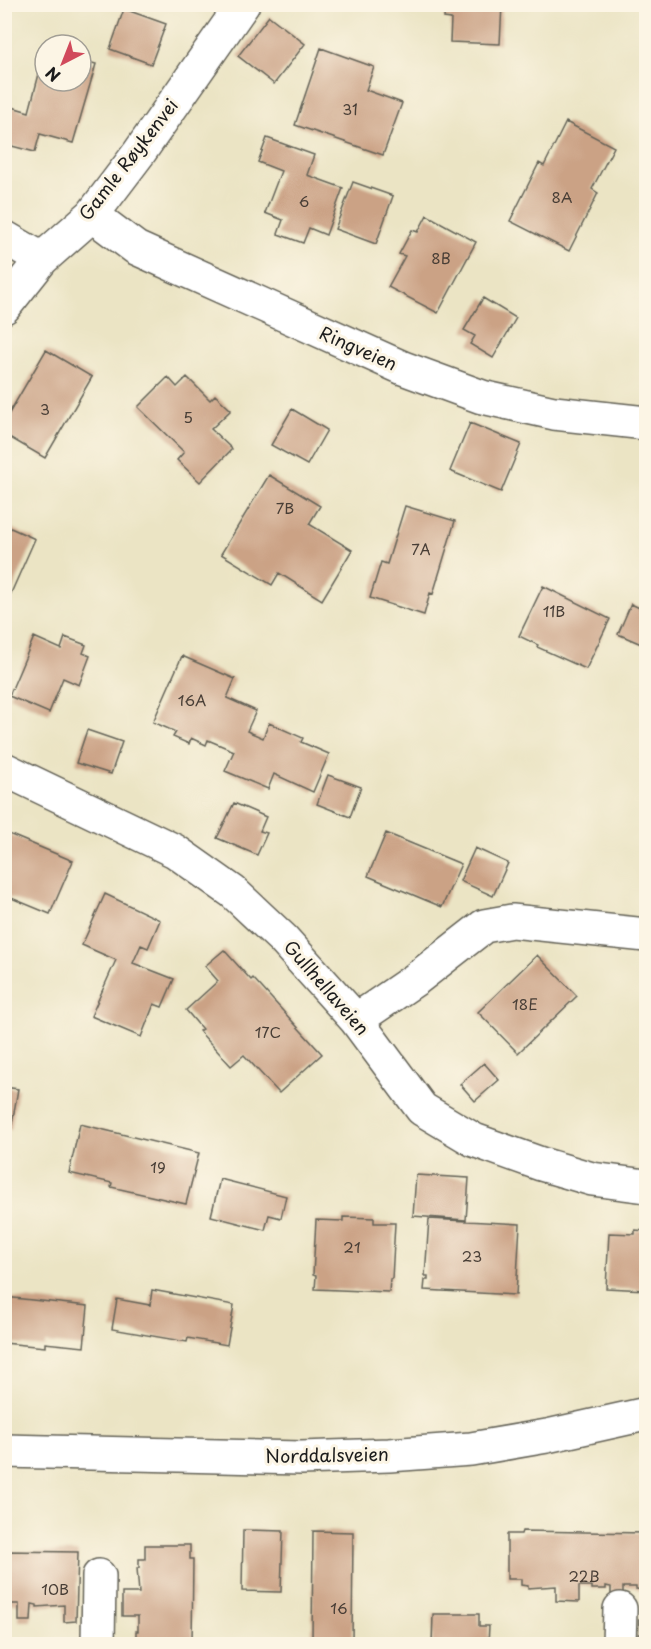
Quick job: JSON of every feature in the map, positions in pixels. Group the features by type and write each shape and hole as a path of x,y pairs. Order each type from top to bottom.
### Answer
{"street":[{"name":"Gamle Røykenvei","path":"4,306 42,259 92,214 139,153 243,4"},
{"name":"Ringveien","path":"92,214 136,248 413,372 482,397 554,413 646,423"},
{"path":"4,237 42,259"},
{"name":"Gullhellaveien","path":"4,769 175,851 233,892 283,939 356,1020 422,1108 474,1140 541,1164 592,1179 646,1186"},
{"path":"356,1020 416,979 484,926 512,921 646,934"},
{"name":"Norddalsveien","path":"4,1451 301,1458 389,1455 471,1449 547,1436 646,1413"},
{"path":"98,1644 99,1576"},
{"path":"619,1644 620,1609"}],"building":[{"path":"445,4 502,4 500,44 450,42 451,19 444,18"},
{"path":"124,9 166,24 151,64 110,49"},
{"path":"269,16 305,44 274,84 238,56"},
{"path":"321,48 374,67 366,90 402,103 383,155 295,125"},
{"path":"34,93 88,93 73,143 40,134 35,152 4,144 4,134 12,107 29,112"},
{"path":"566,122 614,147 592,189 598,193 569,251 510,221 539,163 544,166"},
{"path":"267,138 314,155 307,175 343,188 326,235 309,228 303,243 278,234 283,220 265,213 281,171 258,162"},
{"path":"353,182 393,196 376,244 335,229"},
{"path":"427,215 476,242 438,313 388,287 405,256 399,254 412,230 418,232"},
{"path":"483,298 516,318 493,358 470,344 475,336 464,330"},
{"path":"46,350 92,377 45,458 4,434 4,422"},
{"path":"168,377 177,387 187,377 210,400 215,395 231,410 211,429 232,449 200,482 177,460 184,452 138,407"},
{"path":"292,409 327,430 307,465 271,445"},
{"path":"470,423 521,444 501,492 450,471"},
{"path":"269,475 320,506 309,524 352,550 322,600 279,573 272,585 221,554"},
{"path":"405,506 455,521 433,594 430,593 424,615 370,598 381,562 387,564"},
{"path":"4,525 35,539 4,609"},
{"path":"543,586 610,619 586,669 537,647 538,645 519,636"},
{"path":"631,604 646,611 646,646 618,634"},
{"path":"34,637 61,649 65,637 86,645 83,653 90,656 79,685 63,678 49,713 9,696"},
{"path":"182,656 235,679 227,698 256,711 247,731 263,738 269,723 303,738 301,742 329,754 313,792 274,774 268,789 225,771 234,751 208,740 206,745 191,738 189,744 173,737 176,732 153,722"},
{"path":"87,730 122,742 111,774 76,763"},
{"path":"328,775 361,787 350,817 317,804"},
{"path":"234,803 266,817 260,831 267,833 257,855 217,838"},
{"path":"4,832 73,861 50,914 4,895"},
{"path":"386,833 461,864 442,907 368,876"},
{"path":"475,848 508,863 493,896 460,881"},
{"path":"105,894 160,920 148,948 141,945 133,963 174,979 162,1007 154,1004 141,1037 91,1016 116,960 82,945"},
{"path":"224,950 251,980 253,978 322,1054 279,1093 244,1055 231,1066 199,1031 202,1029 186,1010 218,981 205,966"},
{"path":"537,955 577,996 518,1053 478,1012"},
{"path":"484,1063 499,1080 475,1101 460,1084"},
{"path":"4,1087 18,1089 11,1130 4,1129"},
{"path":"80,1124 199,1153 186,1204 111,1187 112,1183 69,1173"},
{"path":"416,1175 469,1178 466,1220 413,1216"},
{"path":"220,1179 286,1196 281,1218 269,1215 265,1230 211,1216"},
{"path":"343,1217 374,1218 374,1223 395,1223 392,1279 390,1279 389,1292 315,1289 316,1276 313,1275 316,1220 343,1221"},
{"path":"429,1219 520,1224 516,1295 424,1290 425,1280 428,1280 428,1276 425,1276"},
{"path":"635,1230 646,1231 646,1290 606,1288 609,1233 635,1234"},
{"path":"152,1290 234,1305 227,1345 188,1338 187,1342 112,1329 117,1299 150,1305"},
{"path":"4,1297 88,1306 84,1347 45,1343 45,1347 4,1343"},
{"path":"243,1530 283,1531 281,1592 242,1591"},
{"path":"313,1531 353,1532 352,1644 312,1644"},
{"path":"522,1531 646,1533 646,1590 623,1587 623,1602 611,1602 611,1587 592,1589 592,1586 579,1586 579,1602 556,1601 556,1586 528,1588 528,1586 521,1585 521,1579 507,1579 507,1534 521,1534"},
{"path":"145,1545 190,1545 190,1559 193,1559 192,1644 138,1644 136,1643 136,1631 138,1631 138,1616 122,1616 122,1593 139,1593 137,1568 139,1568 139,1559 145,1559"},
{"path":"4,1551 78,1552 76,1621 64,1622 64,1605 37,1607 32,1604 31,1621 19,1621 19,1604 4,1604"},
{"path":"433,1614 479,1614 479,1626 489,1626 488,1644 432,1644"},
{"path":"639,1619 646,1620 646,1644 638,1644"}]}
